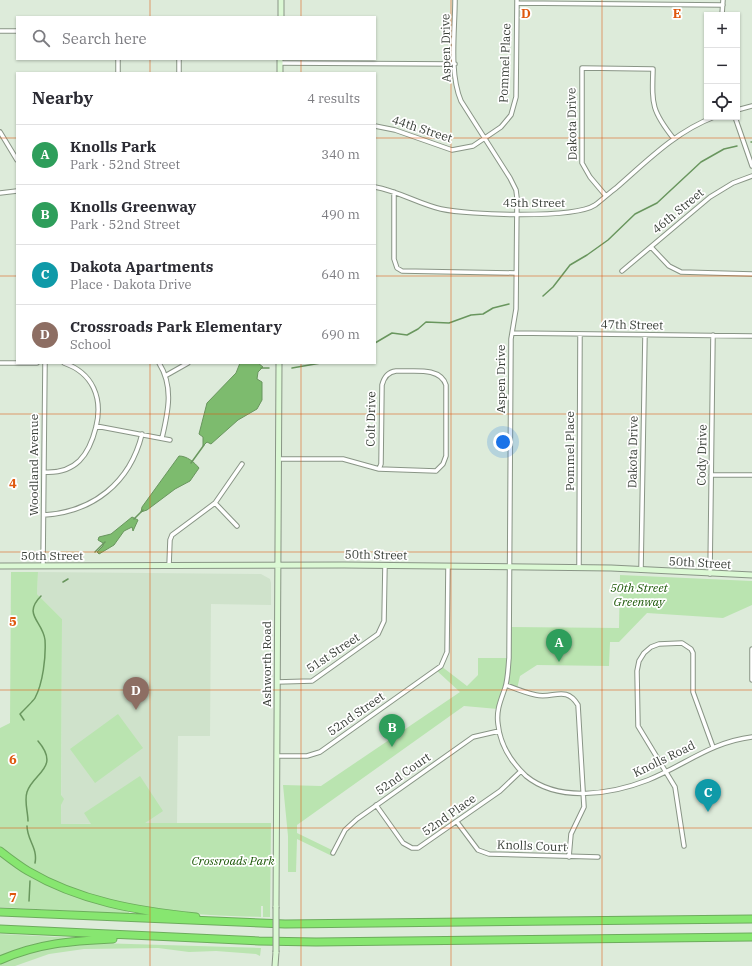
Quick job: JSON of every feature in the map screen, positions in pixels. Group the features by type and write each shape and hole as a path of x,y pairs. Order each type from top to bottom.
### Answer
{"highway":[{"path":"0,851 28,871 67,890 99,901 140,911 259,924"},
{"path":"0,912 259,924 752,920"},
{"path":"0,929 158,937 323,942 752,937"},
{"path":"0,960 30,949 56,942 158,937"}],"main road":[{"path":"281,0 281,16"},
{"path":"280,61 280,72"},
{"name":"Ashworth Road","path":"276,966 279,364"},
{"name":"50th Street","path":"0,566 385,565 579,568 752,575"}],"street":[{"name":"Aspen Drive","path":"455,0 455,64 457,91 461,101 516,190 516,309 512,332 509,658 506,685 498,709 499,731 508,754 521,771 534,782 551,789 583,793"},
{"path":"722,12 723,0"},
{"path":"516,1 722,5"},
{"name":"Pommel Place","path":"485,138 506,122 514,106 516,97 516,1"},
{"path":"0,31 16,31"},
{"path":"118,60 118,72"},
{"path":"179,60 179,72"},
{"path":"280,61 455,64"},
{"name":"Dakota Drive","path":"606,196 590,177 582,163 582,68 653,69 654,108 661,123 674,139"},
{"path":"740,109 752,106"},
{"name":"45th Street","path":"376,187 394,192 429,206 453,211 517,214 572,213 594,206 650,156 674,139 709,120"},
{"path":"736,120 750,153 752,166"},
{"name":"44th Street","path":"376,126 395,130 452,150 469,148 485,138"},
{"path":"0,132 16,158"},
{"name":"46th Street","path":"622,271 710,197 733,183 752,176"},
{"path":"0,193 16,191"},
{"path":"394,192 394,259 397,268 402,271 516,273"},
{"path":"651,247 669,266 681,272 752,274"},
{"name":"47th Street","path":"512,332 752,336"},
{"name":"Pommel Place","path":"579,568 580,334"},
{"name":"Dakota Drive","path":"641,570 645,335"},
{"name":"Cody Drive","path":"710,574 713,335"},
{"path":"0,363 16,363"},
{"name":"Woodland Avenue","path":"43,566 45,364"},
{"path":"44,472 60,471 69,468 81,460 92,444 96,426 99,406 94,388 82,372 66,364"},
{"path":"159,364 165,376 169,403 162,438"},
{"path":"165,376 186,364"},
{"name":"Colt Drive","path":"392,372 428,372 438,374 445,380 446,385 446,456 443,464 436,471 379,470 381,464 382,385 385,377 392,372"},
{"path":"96,426 170,440"},
{"path":"44,515 73,511 90,503 106,492 119,479 134,458 142,434"},
{"path":"278,459 343,459 379,470"},
{"path":"169,566 170,540 172,535 215,503 242,464"},
{"path":"711,475 752,475"},
{"path":"215,503 237,526"},
{"name":"51st Street","path":"277,682 312,681 381,631 384,621 385,565"},
{"name":"52nd Street","path":"277,756 307,756 320,752 439,668 443,663 447,652 448,566"},
{"path":"684,846 675,787 638,726 637,671 639,661 651,647 659,644 679,642 687,645 693,653 693,692 713,747"},
{"path":"752,649 752,680"},
{"path":"506,685 534,695 564,694 571,696 578,705 584,807 571,834 569,857"},
{"name":"52nd Court","path":"333,853 345,830 350,824 473,737 499,731"},
{"name":"Knolls Road","path":"583,793 604,792 629,786 666,771 713,747 733,740 752,737"},
{"name":"52nd Place","path":"376,805 403,843 412,848 423,846 500,791 521,771"},
{"name":"Knolls Court","path":"457,822 475,847 482,852 489,854 598,857"}],"shaded area":[{"path":"240,364 259,364 263,367 258,372 257,379 262,382 262,400 257,409 238,420 211,444 207,442 203,446 203,437 199,434 207,403 236,373"},
{"path":"179,456 190,460 199,468 190,481 175,489 147,510 141,512 142,507"},
{"path":"132,517 138,520 133,531 132,527 124,531 114,545 99,554 97,552 103,546 103,543 98,540 99,537 111,534"},
{"path":"38,572 261,574 270,579 271,605 211,604 210,736 178,736 177,823 61,824 62,619 37,594"}],"green space":[{"name":"Crossroads Park","path":"11,572 38,572 37,594 62,619 61,795 64,799 61,805 61,824 91,824 84,813 140,776 163,811 145,823 271,823 270,917 263,917 263,906 261,906 261,917 185,913 135,907 111,902 63,886 23,864 0,849 0,728 10,723"},
{"name":"50th Street Greenway","path":"620,575 752,581 752,605 723,618 647,613 619,642 610,642 609,666 537,665 520,676 517,689 506,685 498,709 464,706 297,825 297,833 334,851 332,856 297,839 296,872 288,872 288,836 283,785 321,786 460,692 436,670 441,666 467,686 478,675 478,658 509,658 510,627 619,628"},
{"path":"118,714 143,748 95,783 70,749"},
{"path":"0,855 75,896 129,912 129,914 0,907"},
{"path":"0,934 78,938 41,943 0,957"},
{"path":"97,943 261,948 260,956 256,954 216,951 189,952 158,948 84,949 49,954 15,966 0,966 0,963 44,948"}],"waterway":[{"path":"543,296 553,287 570,265 608,240 635,214 657,203 701,162 724,149 737,146"},
{"path":"376,342 392,333 407,335 418,329 426,322 449,323 471,315 483,314 493,308 509,304"},
{"path":"292,368 315,364"},
{"path":"261,368 269,368"},
{"path":"191,463 204,445"},
{"path":"134,519 143,510"},
{"path":"95,552 105,542"},
{"path":"63,582 68,579"},
{"path":"24,720 20,714 35,698 38,692 43,670 45,640 41,628 33,613 33,608 41,596"},
{"path":"28,821 26,795 30,785 43,770 47,758 38,741"},
{"path":"27,826 27,831 34,848 36,858 35,863"},
{"path":"29,901 30,881"}],"place":[{"name":"Knolls Park","path":"559,662"},
{"name":"Crossroads Park Elementary","path":"136,710"},
{"name":"Knolls Greenway","path":"392,747"},
{"name":"Dakota Apartments","path":"708,812"}]}
